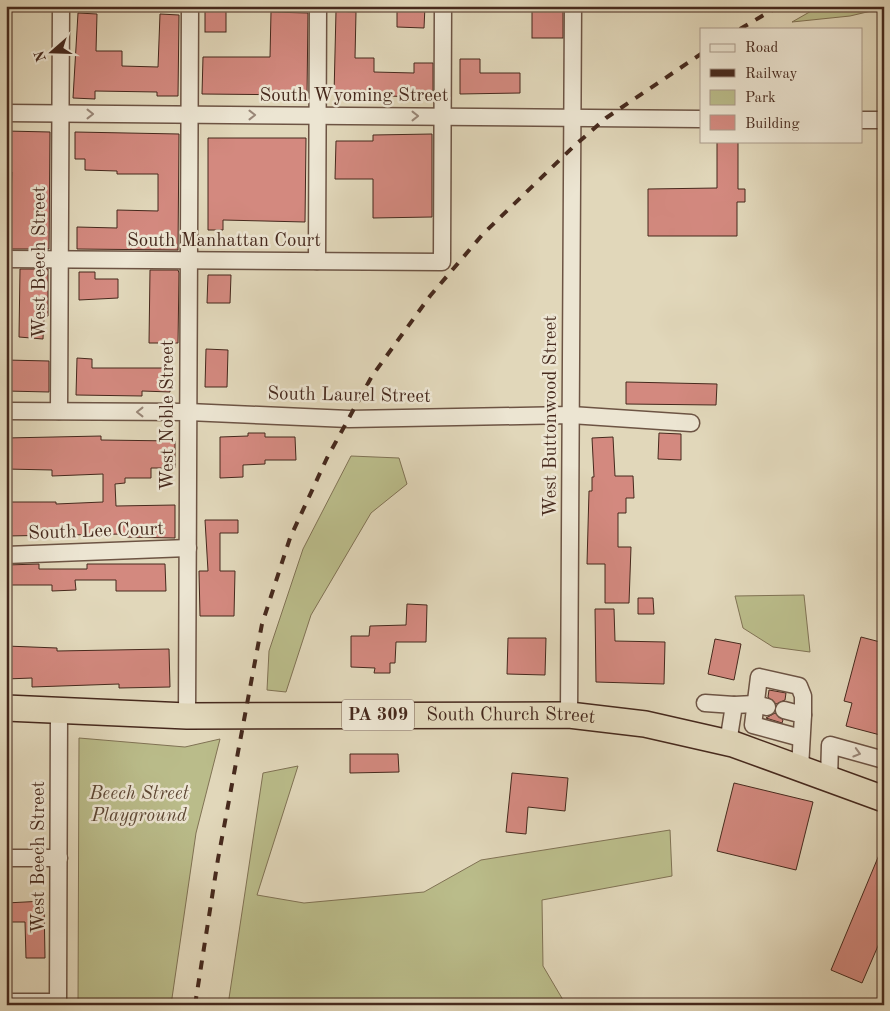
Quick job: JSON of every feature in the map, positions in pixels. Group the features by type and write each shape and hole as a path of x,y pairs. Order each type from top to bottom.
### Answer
{"highway":[{"name":"South Church Street","path":"6,708 187,716 570,714 645,724 728,743 884,799"}],"street":[{"name":"West Beech Street","path":"59,411 61,6"},
{"name":"West Noble Street","path":"187,716 190,6"},
{"path":"317,261 318,6"},
{"path":"442,116 443,6"},
{"name":"West Buttonwood Street","path":"570,714 573,6"},
{"name":"South Wyoming Street","path":"6,113 700,118"},
{"name":"South Manhattan Court","path":"6,259 442,262 442,116"},
{"path":"862,120 884,120"},
{"name":"South Laurel Street","path":"6,411 188,412 349,419 571,415 691,423"},
{"name":"South Lee Court","path":"6,555 188,548"},
{"path":"800,768 802,738 803,715 803,696 799,686 760,677 761,706 753,726 802,738"},
{"path":"705,703 761,706"},
{"path":"728,743 734,705"},
{"name":"West Beech Street","path":"58,1003 59,709"},
{"path":"784,710 803,715"},
{"path":"829,779 830,745 884,760"},
{"path":"6,858 59,858"},
{"path":"6,1002 58,1003"}],"green space":[{"path":"820,6 884,6 884,8 850,16 792,22"},
{"path":"351,456 399,458 407,484 371,513 311,615 286,692 267,690 269,651 303,549"},
{"path":"804,595 810,652 773,647 743,628 735,596"},
{"name":"Beech Street Playground","path":"79,738 185,747 220,739 196,833 171,1005 78,1005"},
{"path":"298,766 257,895 304,903 424,892 481,860 670,830 672,876 542,900 543,966 566,1005 228,1005 263,773"}],"building":[{"path":"397,6 425,6 424,28 397,27"},
{"path":"532,6 563,6 563,38 532,38"},
{"path":"205,8 226,8 226,32 205,32"},
{"path":"336,11 356,12 355,58 374,58 374,72 414,73 414,63 433,63 433,97 334,95"},
{"path":"271,12 308,13 307,95 202,94 203,57 270,57"},
{"path":"78,13 97,14 96,51 122,51 122,66 158,67 160,14 179,15 178,96 157,96 157,92 95,91 95,99 73,98"},
{"path":"460,59 480,59 480,73 520,73 520,93 460,94"},
{"path":"6,131 50,132 49,249 9,249 10,243 6,243 6,222 10,222 12,172 6,172"},
{"path":"75,132 179,134 178,250 77,249 77,227 117,228 117,210 158,211 158,174 117,174 117,171 85,170 85,159 75,159"},
{"path":"432,134 432,217 373,218 373,179 335,179 336,141 373,141 373,135"},
{"path":"208,138 306,138 305,222 223,220 223,230 208,230"},
{"path":"717,142 738,142 738,189 745,189 745,202 737,202 737,236 648,236 648,189 717,188"},
{"path":"20,269 48,269 48,316 44,316 43,339 19,337"},
{"path":"150,270 178,270 178,343 149,343"},
{"path":"79,272 95,272 95,279 118,279 118,298 79,300"},
{"path":"208,275 231,275 230,303 207,303"},
{"path":"206,349 228,350 227,387 205,387"},
{"path":"77,358 92,359 92,368 171,368 170,392 142,391 142,396 76,395"},
{"path":"6,360 49,361 49,392 6,391"},
{"path":"626,382 717,384 716,405 626,404"},
{"path":"248,433 265,433 265,437 295,437 296,460 265,460 265,464 243,465 243,477 220,478 220,437 248,436"},
{"path":"659,433 681,434 681,460 658,459"},
{"path":"101,436 101,440 175,441 175,468 151,468 151,478 125,478 125,483 115,484 116,506 175,505 175,538 123,537 123,534 6,536 6,502 56,502 56,504 103,502 103,474 52,476 52,470 6,469 6,438"},
{"path":"613,437 615,476 633,476 634,498 626,498 626,513 618,513 618,547 631,547 629,603 605,603 605,564 587,564 589,491 592,491 592,477 594,477 592,438"},
{"path":"205,520 238,520 238,533 220,533 220,571 235,571 234,616 200,616 199,571 208,571"},
{"path":"39,564 39,569 87,569 87,564 165,564 166,591 116,591 116,580 75,580 76,590 52,591 52,585 6,585 6,565"},
{"path":"638,598 653,598 654,614 638,614"},
{"path":"407,604 427,605 426,642 396,642 395,663 390,663 390,673 374,673 375,668 351,667 351,636 369,636 370,626 406,625"},
{"path":"595,609 614,609 615,641 665,642 664,684 596,682"},
{"path":"861,637 884,643 884,736 846,726 852,703 844,701"},
{"path":"508,638 546,638 545,675 507,674"},
{"path":"715,639 741,644 734,680 708,674"},
{"path":"6,646 57,648 57,651 169,649 170,687 119,688 119,684 32,687 32,678 6,679"},
{"path":"769,690 786,693 785,700 776,704 768,697"},
{"path":"775,713 783,720 782,723 766,718"},
{"path":"350,754 398,754 399,772 350,773"},
{"path":"512,773 568,778 565,811 528,807 526,834 506,832"},
{"path":"734,783 813,802 796,870 717,851"},
{"path":"884,843 884,932 862,983 831,970"},
{"path":"44,901 45,958 26,958 25,922 6,922 6,903"}],"railway":[{"path":"742,28 779,6"},
{"path":"195,1005 218,859 262,624 290,538 327,458 372,376 430,296 483,234 573,147 606,118 700,55"}]}
